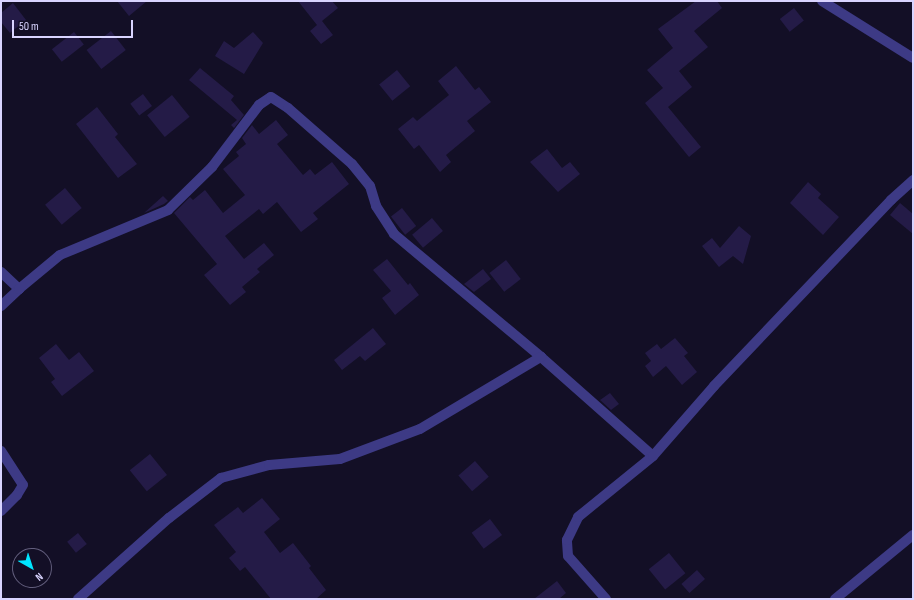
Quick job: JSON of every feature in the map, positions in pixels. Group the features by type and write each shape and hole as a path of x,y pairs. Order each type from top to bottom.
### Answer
{"street":[{"path":"822,1 913,58"},
{"path":"1,306 60,255 114,234 168,210 212,167 259,105 271,97 288,108 352,164 370,186 376,206 394,234 541,356 653,456"},
{"path":"606,599 568,556 566,540 578,517 653,456 714,386 891,200 913,180"},
{"path":"1,272 19,289"},
{"path":"78,599 169,518 221,478 269,465 340,459 412,432 541,356"},
{"path":"1,451 23,485 17,495 1,511"},
{"path":"835,599 913,535"}],"building":[{"path":"117,1 147,1 129,16"},
{"path":"298,1 332,1 338,8 322,21 333,35 321,44 310,31 317,25"},
{"path":"696,1 717,1 722,8 694,31 708,47 679,71 692,87 668,107 701,147 689,157 645,103 663,88 647,70 673,48 658,29"},
{"path":"13,3 26,20 10,33 1,22 1,13"},
{"path":"794,8 804,21 790,32 780,19"},
{"path":"111,31 126,50 101,69 87,50"},
{"path":"74,32 84,45 62,62 52,49"},
{"path":"253,32 263,43 244,74 215,56 224,41 234,48"},
{"path":"456,66 475,90 479,87 491,102 467,121 475,131 446,155 451,162 440,172 419,145 414,149 398,129 413,117 417,121 449,95 438,81"},
{"path":"200,68 234,96 231,100 244,115 234,128 231,125 237,120 189,80"},
{"path":"397,70 410,86 392,101 379,84"},
{"path":"143,94 152,106 139,116 130,104"},
{"path":"172,95 190,117 165,137 147,115"},
{"path":"97,107 118,134 115,137 137,164 118,178 76,124"},
{"path":"276,120 288,135 277,144 303,175 310,169 315,175 332,162 349,184 313,213 318,219 301,232 277,202 263,214 259,209 225,236 244,259 264,243 274,255 257,269 260,272 242,287 246,292 230,305 204,275 217,264 174,213 190,197 193,200 205,190 223,213 245,195 223,169 239,156 236,152 246,144 242,138 252,125 259,134"},
{"path":"547,149 562,168 570,162 580,174 558,192 530,162"},
{"path":"808,182 821,194 818,198 839,217 823,235 790,203"},
{"path":"65,188 82,208 62,225 45,205"},
{"path":"163,196 168,201 144,213"},
{"path":"900,203 913,214 913,234 890,215"},
{"path":"402,208 416,226 405,235 391,217"},
{"path":"432,218 443,231 423,248 412,235"},
{"path":"739,226 751,236 743,264 733,256 719,267 702,246 712,238 720,248"},
{"path":"387,259 408,285 410,283 419,295 395,315 382,298 391,291 373,270"},
{"path":"506,260 521,279 504,292 489,273"},
{"path":"483,269 491,279 474,292 464,284"},
{"path":"373,328 386,344 365,361 360,356 342,370 334,360"},
{"path":"675,338 688,353 684,356 697,372 682,385 666,366 653,377 645,366 651,361 645,353 657,344 661,349"},
{"path":"56,344 69,360 79,352 94,371 62,396 51,382 55,379 39,358"},
{"path":"610,393 619,404 611,410 600,400"},
{"path":"150,454 167,475 147,491 130,470"},
{"path":"475,461 489,477 472,491 458,475"},
{"path":"262,498 280,519 264,532 280,553 293,543 311,566 309,568 326,590 316,599 271,599 245,567 240,571 229,558 236,552 214,525 238,507 243,513"},
{"path":"490,519 502,535 484,549 472,533"},
{"path":"78,533 87,544 76,553 67,542"},
{"path":"669,553 685,573 665,590 649,569"},
{"path":"697,570 705,579 689,593 681,584"},
{"path":"557,581 566,593 559,599 534,599"}]}
